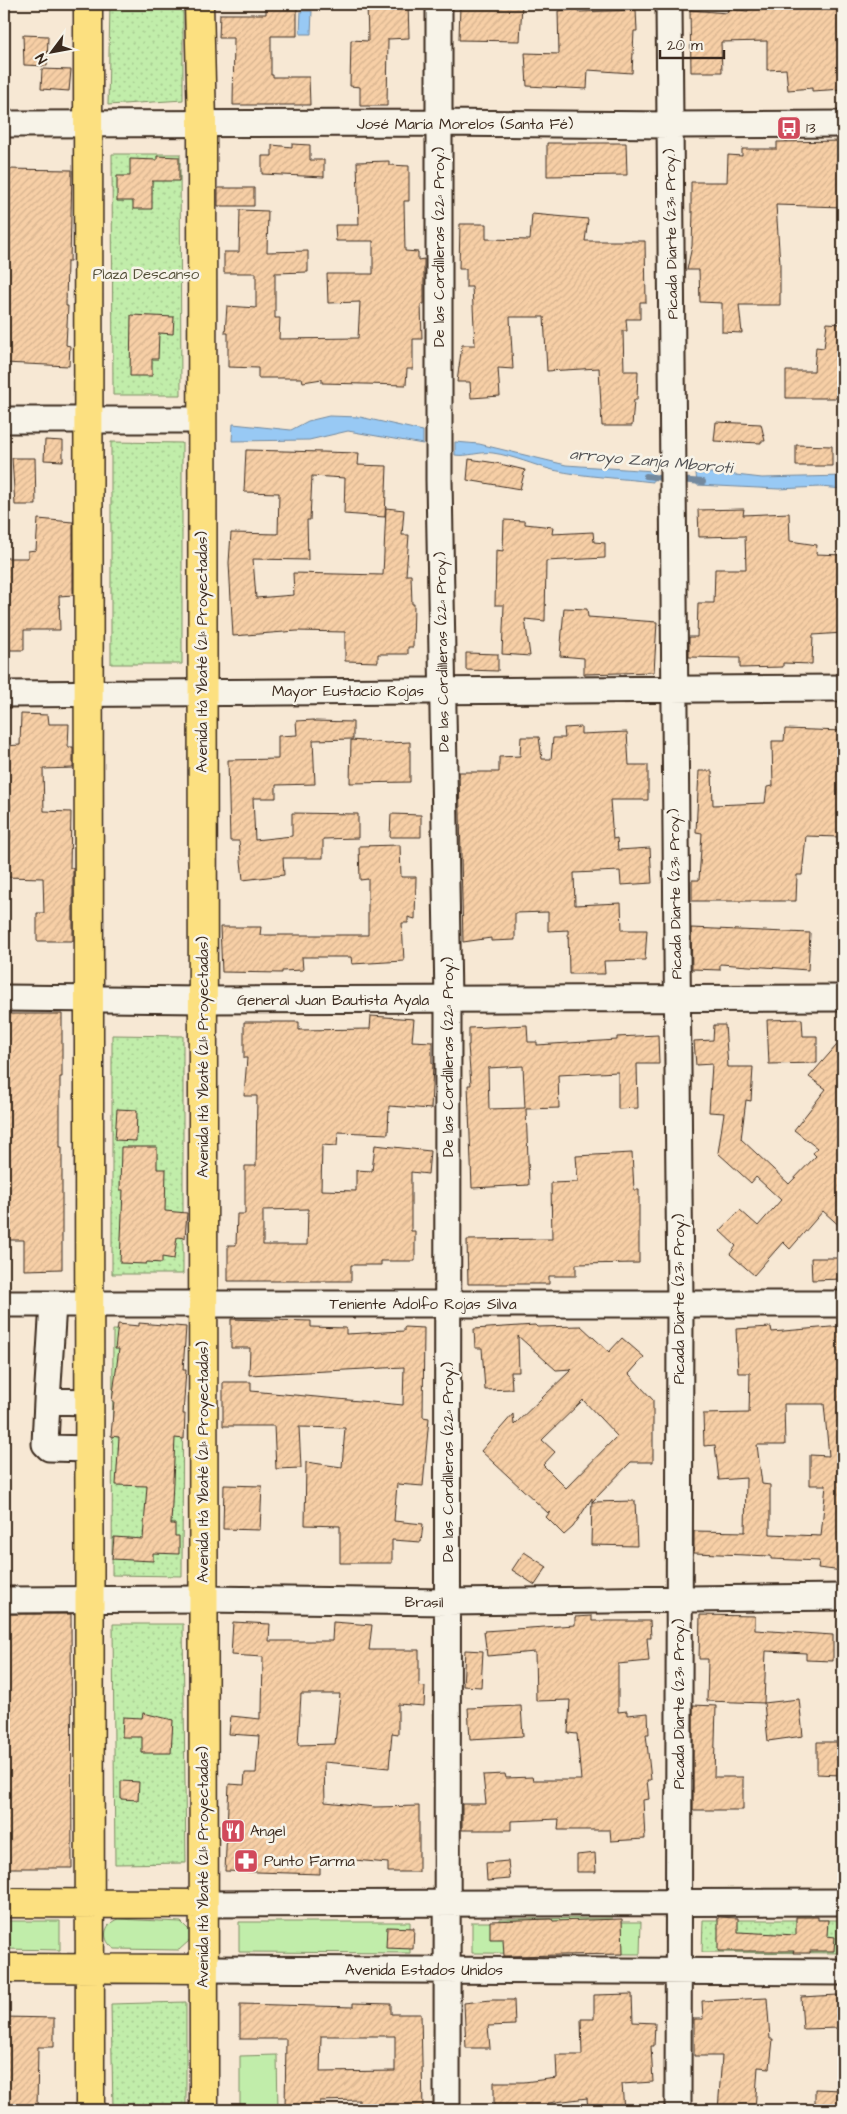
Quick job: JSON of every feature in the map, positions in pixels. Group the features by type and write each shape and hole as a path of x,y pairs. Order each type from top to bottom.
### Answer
{"main road":[{"path":"88,4 90,2110"},
{"name":"Avenida Itá Ybaté (21ª Proyectadas)","path":"199,4 202,123 204,2110"},
{"path":"4,1903 203,1904"},
{"name":"Avenida Estados Unidos","path":"4,1968 204,1969"}],"street":[{"name":"De las Cordilleras (22ª Proy.)","path":"439,4 439,480 448,1000 447,2110"},
{"name":"Picada Diarte (23ª Proy.)","path":"669,4 673,688 680,1304 678,2110"},
{"name":"José María Morelos (Santa Fé)","path":"4,124 843,124"},
{"path":"4,420 202,420"},
{"name":"Mayor Eustacio Rojas","path":"4,694 202,691 843,688"},
{"name":"General Juan Bautista Ayala","path":"4,998 448,1000 843,998"},
{"name":"Teniente Adolfo Rojas Silva","path":"4,1304 843,1304"},
{"path":"53,1304 45,1444 50,1448 89,1450"},
{"path":"47,1401 89,1402"},
{"name":"Brasil","path":"4,1600 203,1599 447,1602 843,1597"},
{"path":"203,1904 843,1902"},
{"name":"Avenida Estados Unidos","path":"204,1969 843,1972"}],"green space":[{"path":"110,4 183,4 183,100 108,105"},
{"name":"Plaza Descanso","path":"112,154 180,154 181,395 113,395"},
{"path":"111,442 182,443 182,664 111,664"},
{"path":"112,1035 183,1036 183,1274 112,1274"},
{"path":"113,1330 183,1331 182,1576 112,1575"},
{"path":"113,1624 183,1624 186,1863 115,1864"},
{"path":"612,1918 612,1922 641,1922 640,1954 472,1953 472,1922 500,1922 500,1919"},
{"path":"118,1919 181,1922 189,1930 189,1941 179,1950 115,1949 107,1942 106,1933 109,1925"},
{"path":"703,1920 843,1920 843,1953 702,1952"},
{"path":"4,1921 60,1921 60,1950 4,1949"},
{"path":"239,1922 410,1922 410,1953 239,1952"},
{"path":"186,2002 186,2110 113,2110 111,2004"},
{"path":"277,2055 278,2110 240,2110 240,2056"}],"water":[{"path":"301,11 312,11 311,34 300,34"},
{"path":"329,416 360,417 423,431 423,444 348,431 309,440 232,441 233,424 291,430 308,421"},
{"path":"455,442 479,444 566,465 653,471 653,482 590,476 553,470 493,453 455,455"},
{"path":"696,473 718,473 762,478 843,476 843,489 820,487 779,489 697,485"}],"building":[{"path":"266,4 297,4 297,36 271,36 271,75 273,77 309,77 310,105 233,105 234,38 219,38 220,14 266,14"},
{"path":"367,4 408,4 409,38 388,39 387,106 360,106 360,87 350,86 351,40 368,41"},
{"path":"460,4 522,4 520,41 459,40"},
{"path":"748,4 843,4 843,89 812,91 812,88 788,90 786,69 767,70 767,41 721,42 722,72 691,72 690,10 727,13 728,9 748,11"},
{"path":"577,9 578,12 636,10 637,31 634,31 632,73 588,70 587,89 527,86 525,53 559,54 558,11"},
{"path":"23,35 48,36 47,66 24,65"},
{"path":"42,69 71,70 69,91 41,89"},
{"path":"843,141 843,207 776,205 780,264 780,305 739,305 742,333 722,332 722,303 700,302 699,270 687,270 692,246 693,212 691,212 691,182 727,182 728,155 742,156 742,149 777,149 777,142"},
{"path":"547,143 626,143 627,175 547,176"},
{"path":"292,144 310,145 310,160 324,160 324,177 262,174 262,156 272,156 272,145 292,147"},
{"path":"157,156 179,157 179,181 152,181 152,209 133,209 133,201 117,201 117,176 130,176 130,159 157,160"},
{"path":"389,161 389,165 409,166 409,201 404,201 405,251 418,252 418,260 424,259 424,304 421,304 422,339 413,339 413,369 407,369 406,385 322,383 322,379 303,382 302,378 258,378 258,368 228,367 228,333 225,333 227,306 256,308 256,273 224,273 224,252 239,252 240,210 268,211 267,252 308,251 308,272 275,273 275,318 280,318 279,339 358,338 360,302 328,303 327,274 373,274 373,241 336,241 335,225 359,225 357,162"},
{"path":"4,169 72,170 70,261 67,261 66,306 68,306 66,345 70,346 69,366 4,363"},
{"path":"218,188 254,188 254,206 218,206"},
{"path":"532,214 588,219 585,241 645,241 646,302 640,302 640,319 626,319 627,331 623,331 624,371 638,371 637,400 634,400 632,426 602,426 599,368 547,371 544,317 510,317 513,369 498,368 500,396 471,398 470,382 457,382 462,345 475,345 472,287 466,287 466,269 459,269 460,224 486,224 486,239 530,240"},
{"path":"131,315 174,317 173,334 159,333 158,359 152,359 152,376 130,376"},
{"path":"827,323 843,324 843,397 786,398 786,371 814,371 816,347 824,348"},
{"path":"716,422 761,424 765,441 761,441 761,443 714,441"},
{"path":"45,440 63,441 63,461 44,460"},
{"path":"796,445 832,446 832,466 796,466"},
{"path":"246,450 359,453 358,465 387,466 385,517 344,514 345,478 312,476 310,520 307,520 308,560 253,559 256,598 294,595 293,573 383,575 386,508 404,510 402,535 409,535 406,575 411,575 412,604 414,604 413,647 408,647 408,654 378,654 378,662 345,661 345,632 297,631 233,636 229,563 231,533 278,534 279,493 244,492"},
{"path":"12,458 35,458 36,505 15,505"},
{"path":"469,459 525,470 520,489 467,480"},
{"path":"744,509 743,515 789,513 790,541 817,545 816,554 843,555 843,633 813,635 812,664 783,663 783,667 740,668 740,658 689,657 689,637 697,637 698,603 714,603 715,569 746,569 745,536 699,537 698,510"},
{"path":"38,519 73,522 73,595 59,596 60,630 24,630 24,650 4,650 4,558 28,558 28,551 36,550"},
{"path":"504,520 525,521 525,524 553,527 552,534 593,532 594,542 605,543 605,558 546,561 545,621 525,619 530,656 502,654 504,605 495,605 496,550 503,551"},
{"path":"564,608 587,609 588,617 657,622 654,672 584,674 584,658 560,656"},
{"path":"466,653 498,654 498,671 466,670"},
{"path":"21,714 48,715 49,724 69,724 68,747 73,747 73,768 43,769 44,811 71,812 70,868 73,868 73,941 37,941 37,913 44,913 43,878 4,877 4,839 10,839 10,803 4,803 4,746 20,745"},
{"path":"296,721 353,722 353,739 313,740 315,784 276,785 276,798 253,798 255,840 292,836 292,813 358,814 358,838 323,839 323,858 283,858 284,875 243,880 239,841 230,841 228,760 278,759 278,736 297,735"},
{"path":"581,727 581,734 627,732 629,765 648,765 648,800 610,800 613,839 617,838 618,850 650,848 652,883 621,885 620,871 574,873 575,905 621,903 622,930 647,930 645,960 604,961 605,974 569,974 568,930 548,931 548,912 515,913 515,940 491,941 491,938 463,942 459,772 499,772 499,757 520,756 521,737 539,737 542,759 551,759 553,738 565,738 564,728"},
{"path":"785,729 843,731 843,796 839,837 806,836 802,875 797,875 796,901 692,901 692,880 699,880 702,833 696,832 699,771 712,771 713,805 765,803 767,787 773,786 772,741 784,741"},
{"path":"351,740 388,743 410,742 410,782 350,783"},
{"path":"391,814 421,815 421,837 390,837"},
{"path":"400,845 401,877 416,877 415,919 408,917 408,923 402,923 404,961 352,964 351,957 302,957 303,970 282,971 282,973 222,972 220,927 261,927 260,935 368,935 368,879 360,880 359,846"},
{"path":"691,928 810,933 808,970 720,964 720,970 692,969"},
{"path":"7,1014 62,1014 60,1147 62,1147 62,1269 24,1270 24,1240 4,1240 4,1082 7,1082"},
{"path":"371,1016 414,1019 412,1041 432,1042 431,1109 389,1106 388,1134 338,1132 337,1146 322,1145 321,1190 356,1191 356,1170 372,1171 375,1145 430,1151 428,1174 411,1172 411,1231 415,1231 415,1261 381,1261 381,1265 351,1265 351,1281 228,1281 228,1245 236,1245 237,1214 245,1214 245,1166 256,1166 257,1096 244,1096 247,1058 244,1058 244,1022 299,1022 299,1030 370,1029","holes":["308,1209 307,1245 263,1245 263,1210"]},
{"path":"802,1019 803,1036 817,1036 817,1063 769,1064 767,1020"},
{"path":"527,1025 528,1042 537,1042 537,1045 617,1040 617,1037 658,1035 659,1064 637,1064 638,1108 618,1109 618,1072 558,1075 559,1108 526,1109 529,1185 472,1188 468,1085 471,1085 468,1045 469,1028","holes":["523,1066 525,1108 489,1109 488,1068"]},
{"path":"714,1025 725,1025 728,1067 753,1067 751,1101 746,1100 741,1139 789,1184 816,1156 813,1153 817,1148 794,1130 826,1089 809,1077 843,1038 843,1229 823,1211 790,1249 783,1242 754,1275 730,1254 736,1246 720,1231 740,1210 758,1226 781,1200 756,1177 751,1183 718,1153 724,1113 709,1112 712,1064 696,1065 694,1041 713,1040"},
{"path":"117,1109 137,1110 136,1141 115,1140"},
{"path":"121,1147 157,1147 157,1169 166,1169 165,1211 187,1213 185,1238 177,1237 174,1259 162,1257 162,1263 120,1263 123,1190 120,1190"},
{"path":"632,1153 634,1190 639,1190 639,1263 576,1264 576,1276 549,1276 549,1284 468,1284 467,1240 552,1239 551,1183 578,1182 576,1156"},
{"path":"811,1258 843,1258 843,1279 812,1280"},
{"path":"231,1319 311,1321 311,1327 346,1328 346,1334 404,1331 404,1327 424,1328 423,1417 429,1418 423,1486 397,1484 394,1521 423,1524 421,1542 392,1540 392,1563 340,1563 340,1526 305,1525 306,1462 342,1467 345,1428 299,1427 301,1468 276,1469 274,1426 223,1426 223,1382 251,1382 251,1391 403,1405 404,1367 249,1375 250,1348 231,1348"},
{"path":"139,1323 186,1327 183,1370 186,1370 183,1414 185,1414 184,1439 175,1438 171,1524 175,1524 175,1536 179,1536 179,1554 153,1553 153,1561 112,1559 114,1537 143,1539 147,1486 116,1485 119,1437 111,1436 114,1401 112,1401 119,1349 115,1349 118,1324 139,1326"},
{"path":"535,1325 537,1327 581,1326 609,1352 622,1338 644,1357 629,1374 653,1400 653,1462 631,1462 592,1502 635,1501 637,1546 591,1545 592,1498 573,1527 564,1535 546,1517 550,1512 548,1513 481,1451 513,1414 514,1425 572,1369 556,1370 518,1336 519,1372 511,1372 512,1389 485,1390 482,1348 475,1348 474,1329","holes":["583,1400 617,1436 566,1488 543,1465 555,1452 542,1440"]},
{"path":"843,1326 843,1571 818,1568 819,1561 771,1559 771,1556 694,1553 694,1531 745,1532 746,1478 719,1480 715,1445 704,1446 703,1414 749,1413 750,1373 738,1373 736,1329 771,1327 772,1332","holes":["784,1404 824,1404 829,1456 810,1455 810,1485 826,1485 821,1536 770,1534 770,1485 762,1484 757,1445 785,1445"]},
{"path":"224,1485 262,1486 260,1530 223,1529"},
{"path":"524,1552 547,1567 535,1585 512,1570"},
{"path":"4,1614 71,1614 72,1868 4,1868"},
{"path":"700,1615 755,1616 755,1630 833,1635 833,1661 806,1660 806,1653 766,1651 764,1703 707,1701 708,1659 699,1659"},
{"path":"592,1616 592,1621 650,1621 651,1638 647,1638 649,1661 618,1664 618,1712 627,1711 627,1715 648,1713 649,1734 646,1734 651,1780 647,1780 649,1799 643,1800 645,1839 611,1841 610,1830 558,1830 559,1819 511,1821 511,1830 462,1830 462,1804 486,1804 483,1775 505,1774 506,1778 532,1777 533,1780 581,1780 577,1734 568,1733 570,1700 536,1701 535,1652 487,1656 484,1631 575,1625 575,1617"},
{"path":"233,1622 270,1624 269,1641 332,1641 333,1622 372,1625 369,1650 419,1650 419,1686 425,1687 424,1706 398,1704 398,1734 392,1733 389,1768 324,1762 325,1802 375,1807 419,1806 419,1872 388,1872 388,1863 320,1857 320,1874 225,1871 229,1784 244,1785 245,1773 256,1773 259,1736 229,1734 231,1716 260,1719 260,1712 262,1712 263,1657 231,1655","holes":["301,1694 340,1694 335,1744 298,1745"]},
{"path":"465,1650 483,1651 481,1687 463,1686"},
{"path":"799,1699 803,1736 768,1741 764,1703"},
{"path":"693,1705 716,1706 714,1777 743,1777 743,1810 693,1810"},
{"path":"521,1706 523,1736 470,1739 468,1708"},
{"path":"143,1713 173,1720 171,1753 142,1753 142,1737 122,1737 123,1717 142,1718"},
{"path":"817,1742 841,1742 840,1775 817,1774"},
{"path":"121,1781 139,1782 138,1800 121,1799"},
{"path":"595,1853 596,1872 577,1872 577,1855"},
{"path":"508,1861 510,1879 487,1881 486,1863"},
{"path":"718,1917 738,1918 738,1932 796,1935 796,1917 818,1917 818,1920 828,1920 827,1936 835,1937 834,1951 793,1953 794,1951 718,1951"},
{"path":"552,1919 553,1921 622,1919 623,1954 504,1956 503,1939 490,1939 490,1921"},
{"path":"387,1927 414,1928 413,1949 386,1948"},
{"path":"632,1994 633,2022 655,2023 654,2046 651,2046 653,2082 622,2084 624,2110 588,2110 587,2098 548,2103 548,2110 494,2110 494,2082 524,2082 557,2078 556,2055 582,2055 581,2019 594,2019 594,1995"},
{"path":"838,1995 839,2028 803,2029 801,1997"},
{"path":"767,1998 770,2039 773,2039 770,2068 758,2067 755,2110 718,2110 722,2056 694,2056 694,2019 703,2019 702,2001"},
{"path":"514,2000 515,2025 488,2026 490,2048 466,2048 464,2003"},
{"path":"353,2003 391,2004 391,2014 421,2014 423,2110 359,2110 359,2100 320,2101 320,2110 285,2110 286,2039 240,2039 240,2004 353,2007","holes":["321,2036 395,2036 395,2071 320,2072"]},
{"path":"4,2017 54,2018 54,2047 38,2047 37,2110 4,2110"},
{"path":"815,2089 843,2090 843,2110 815,2110"}],"waterway":[{"name":"arroyo Zanja Mboroti","path":"646,476 669,479"},
{"name":"arroyo Zanja Mboroti","path":"679,480 703,482"}],"place":[{"name":"13","path":"789,128"},
{"name":"Angel","path":"233,1831"},
{"name":"Punto Farma","path":"246,1861"}]}
